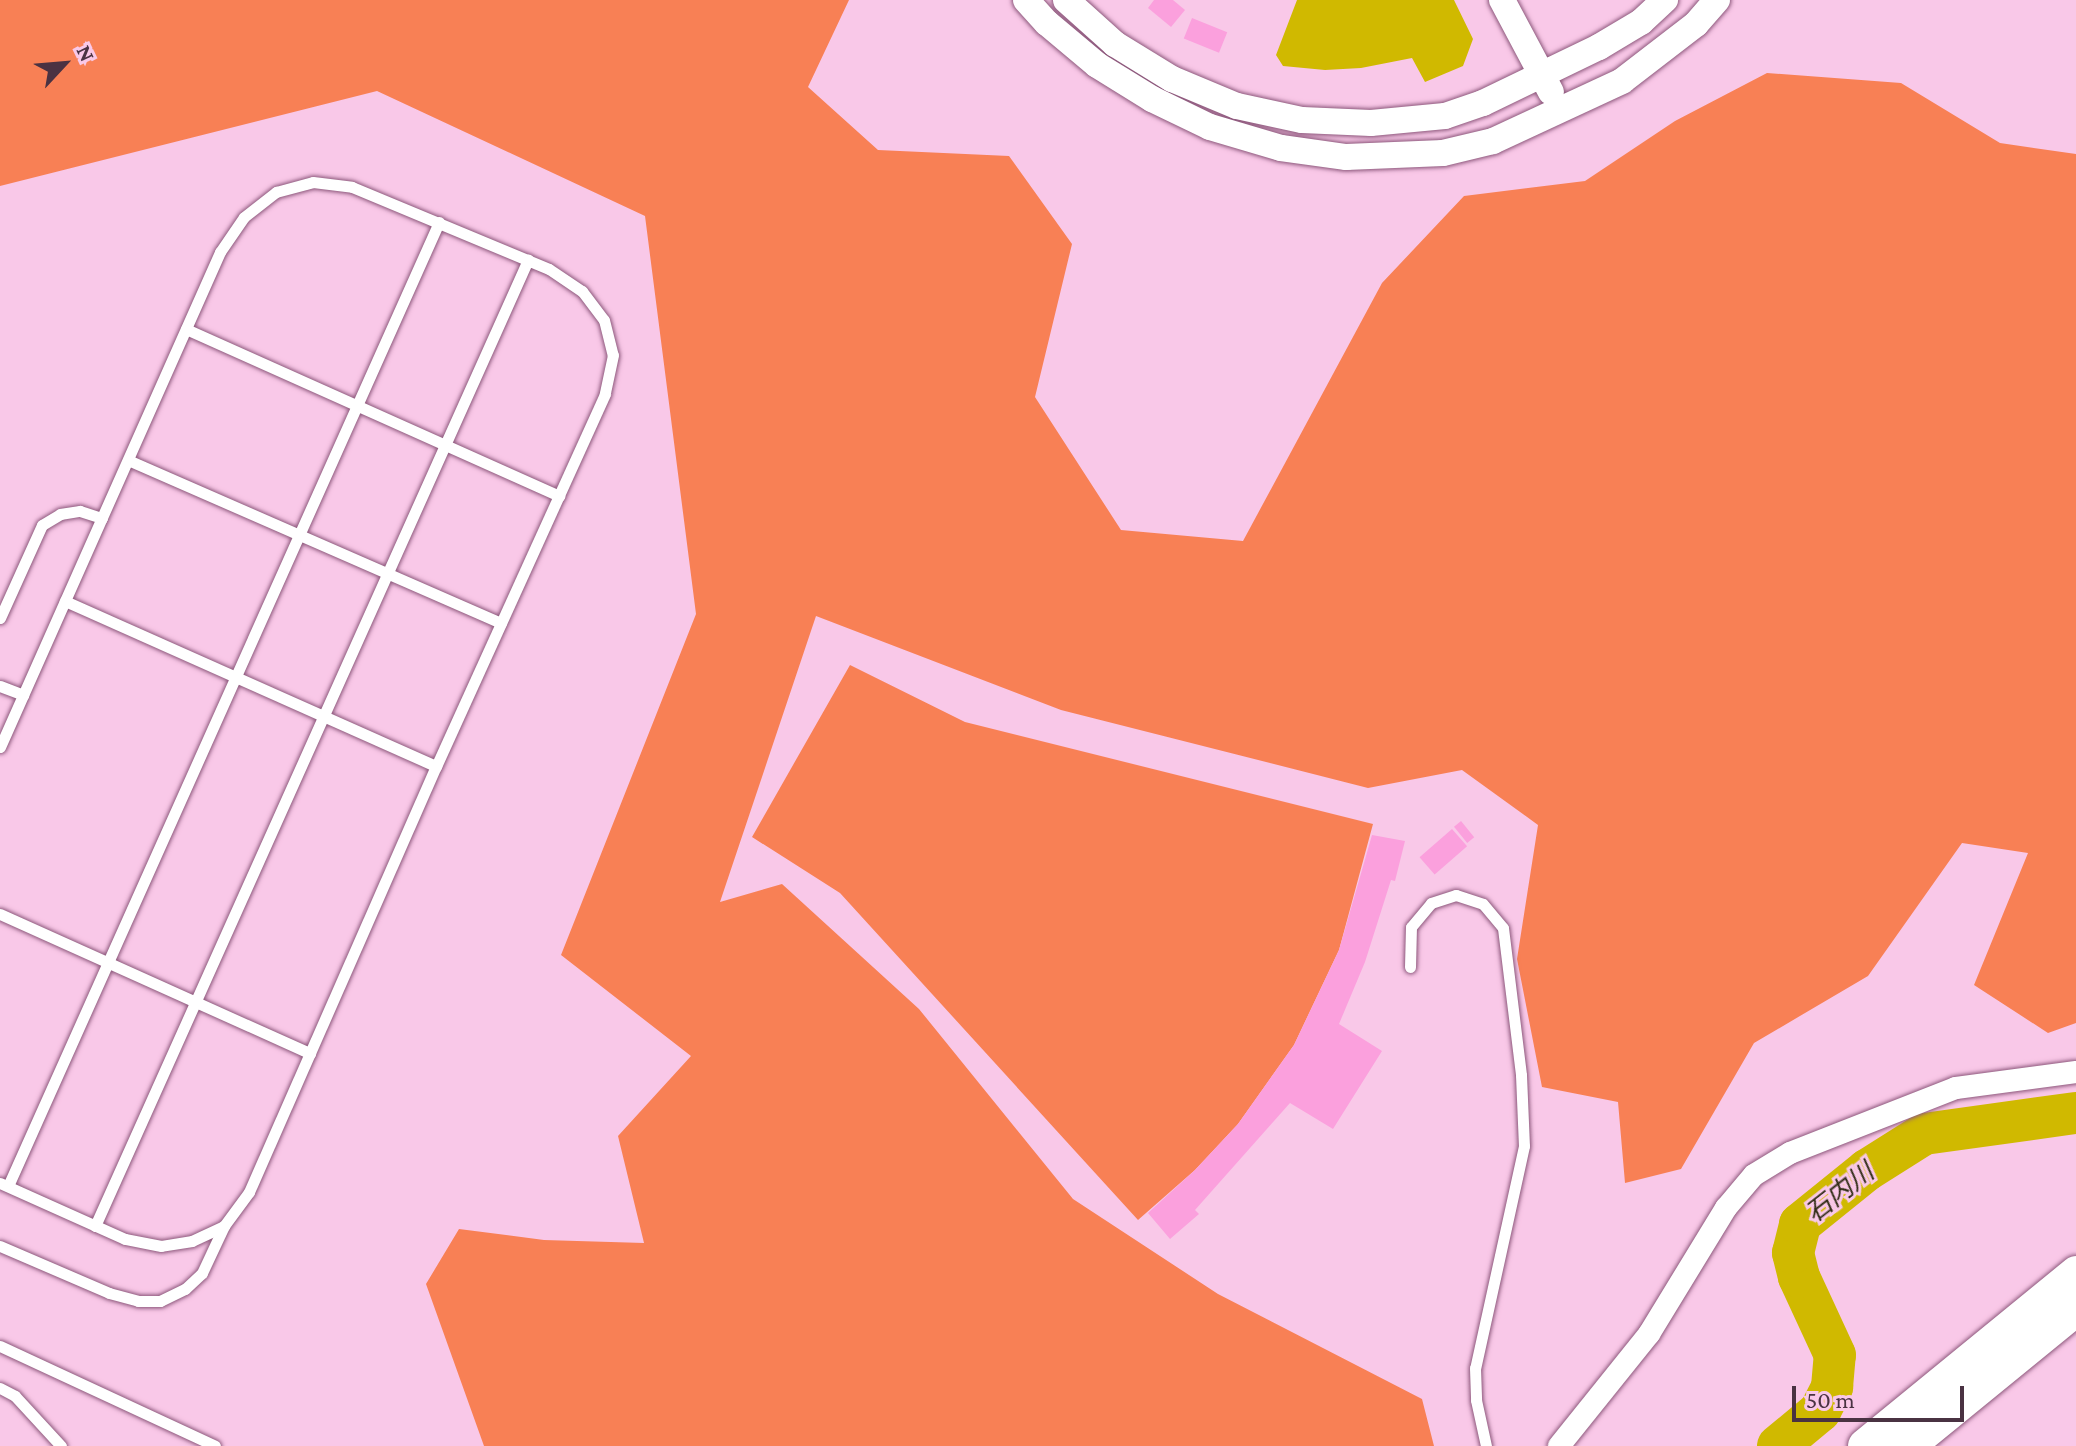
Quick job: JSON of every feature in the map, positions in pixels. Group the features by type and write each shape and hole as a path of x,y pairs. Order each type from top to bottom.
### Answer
{"main road":[{"path":"1865,1446 2076,1273"},
{"path":"1908,1446 2076,1309"}],"street":[{"path":"1026,0 1047,23 1097,65 1152,99 1210,127 1281,148 1346,157 1443,153 1493,141 1622,81 1696,24 1717,0"},
{"path":"1066,0 1115,44 1172,79 1237,106 1302,120 1371,123 1445,116 1543,77 1641,22 1665,0"},
{"path":"1502,0 1560,112"},
{"path":"1559,1446 1649,1334 1726,1208 1754,1175 1790,1153 1956,1088 2076,1072"}],"lane":[{"path":"0,747 220,252 244,217 276,192 313,182 352,187 528,260 582,291 604,320 613,355 605,394 436,766 249,1192 224,1226 202,1273 185,1289 160,1301 138,1301 109,1293 0,1246"},
{"path":"224,1226 192,1241 161,1246 125,1239 4,1184 108,963 439,222"},
{"path":"95,1226 528,260"},
{"path":"186,329 559,496"},
{"path":"128,460 501,623"},
{"path":"0,618 42,525 60,514 80,511 102,518"},
{"path":"65,601 436,766"},
{"path":"0,686 23,695"},
{"path":"1410,967 1411,927 1431,903 1456,895 1483,904 1503,928 1521,1075 1524,1146 1475,1368 1476,1400 1486,1446"},
{"path":"0,914 310,1053"},
{"path":"0,1346 215,1446"},
{"path":"0,1388 15,1396 61,1446"}],"shaded area":[{"path":"0,0 849,0 808,87 878,150 1009,156 1072,244 1035,397 1121,530 1243,541 1382,283 1464,196 1585,181 1675,121 1767,73 1901,83 2000,143 2076,154 2076,1023 2048,1033 1974,985 2028,853 1962,843 1868,976 1754,1043 1681,1169 1625,1183 1618,1102 1542,1087 1517,959 1538,825 1462,770 1368,788 1061,710 816,616 720,902 782,884 919,1009 1073,1199 1218,1294 1422,1399 1434,1446 484,1446 426,1284 459,1229 544,1240 644,1243 618,1136 691,1056 561,955 696,614 645,216 377,91 0,186"},
{"path":"1297,0 1454,0 1473,39 1463,66 1425,82 1412,58 1361,68 1325,70 1283,66 1276,55"},
{"path":"850,665 965,722 1373,824 1339,950 1294,1045 1238,1124 1195,1170 1138,1220 840,893 752,837"}],"building":[{"path":"1154,0 1173,0 1185,10 1171,27 1148,8"},
{"path":"1192,18 1227,32 1219,53 1184,38"},
{"path":"1461,821 1474,837 1467,843 1454,827"},
{"path":"1452,829 1467,846 1435,875 1420,857"},
{"path":"1372,835 1405,841 1395,881 1391,880 1365,962 1339,1024 1382,1051 1333,1129 1290,1103 1195,1210 1199,1214 1170,1239 1148,1213 1195,1170 1238,1124 1294,1045 1339,950"}],"waterway":[{"name":"石内川","path":"1778,1446 1820,1411 1832,1387 1835,1355 1799,1277 1793,1253 1800,1224 1867,1170 1924,1134 2076,1113"}]}
